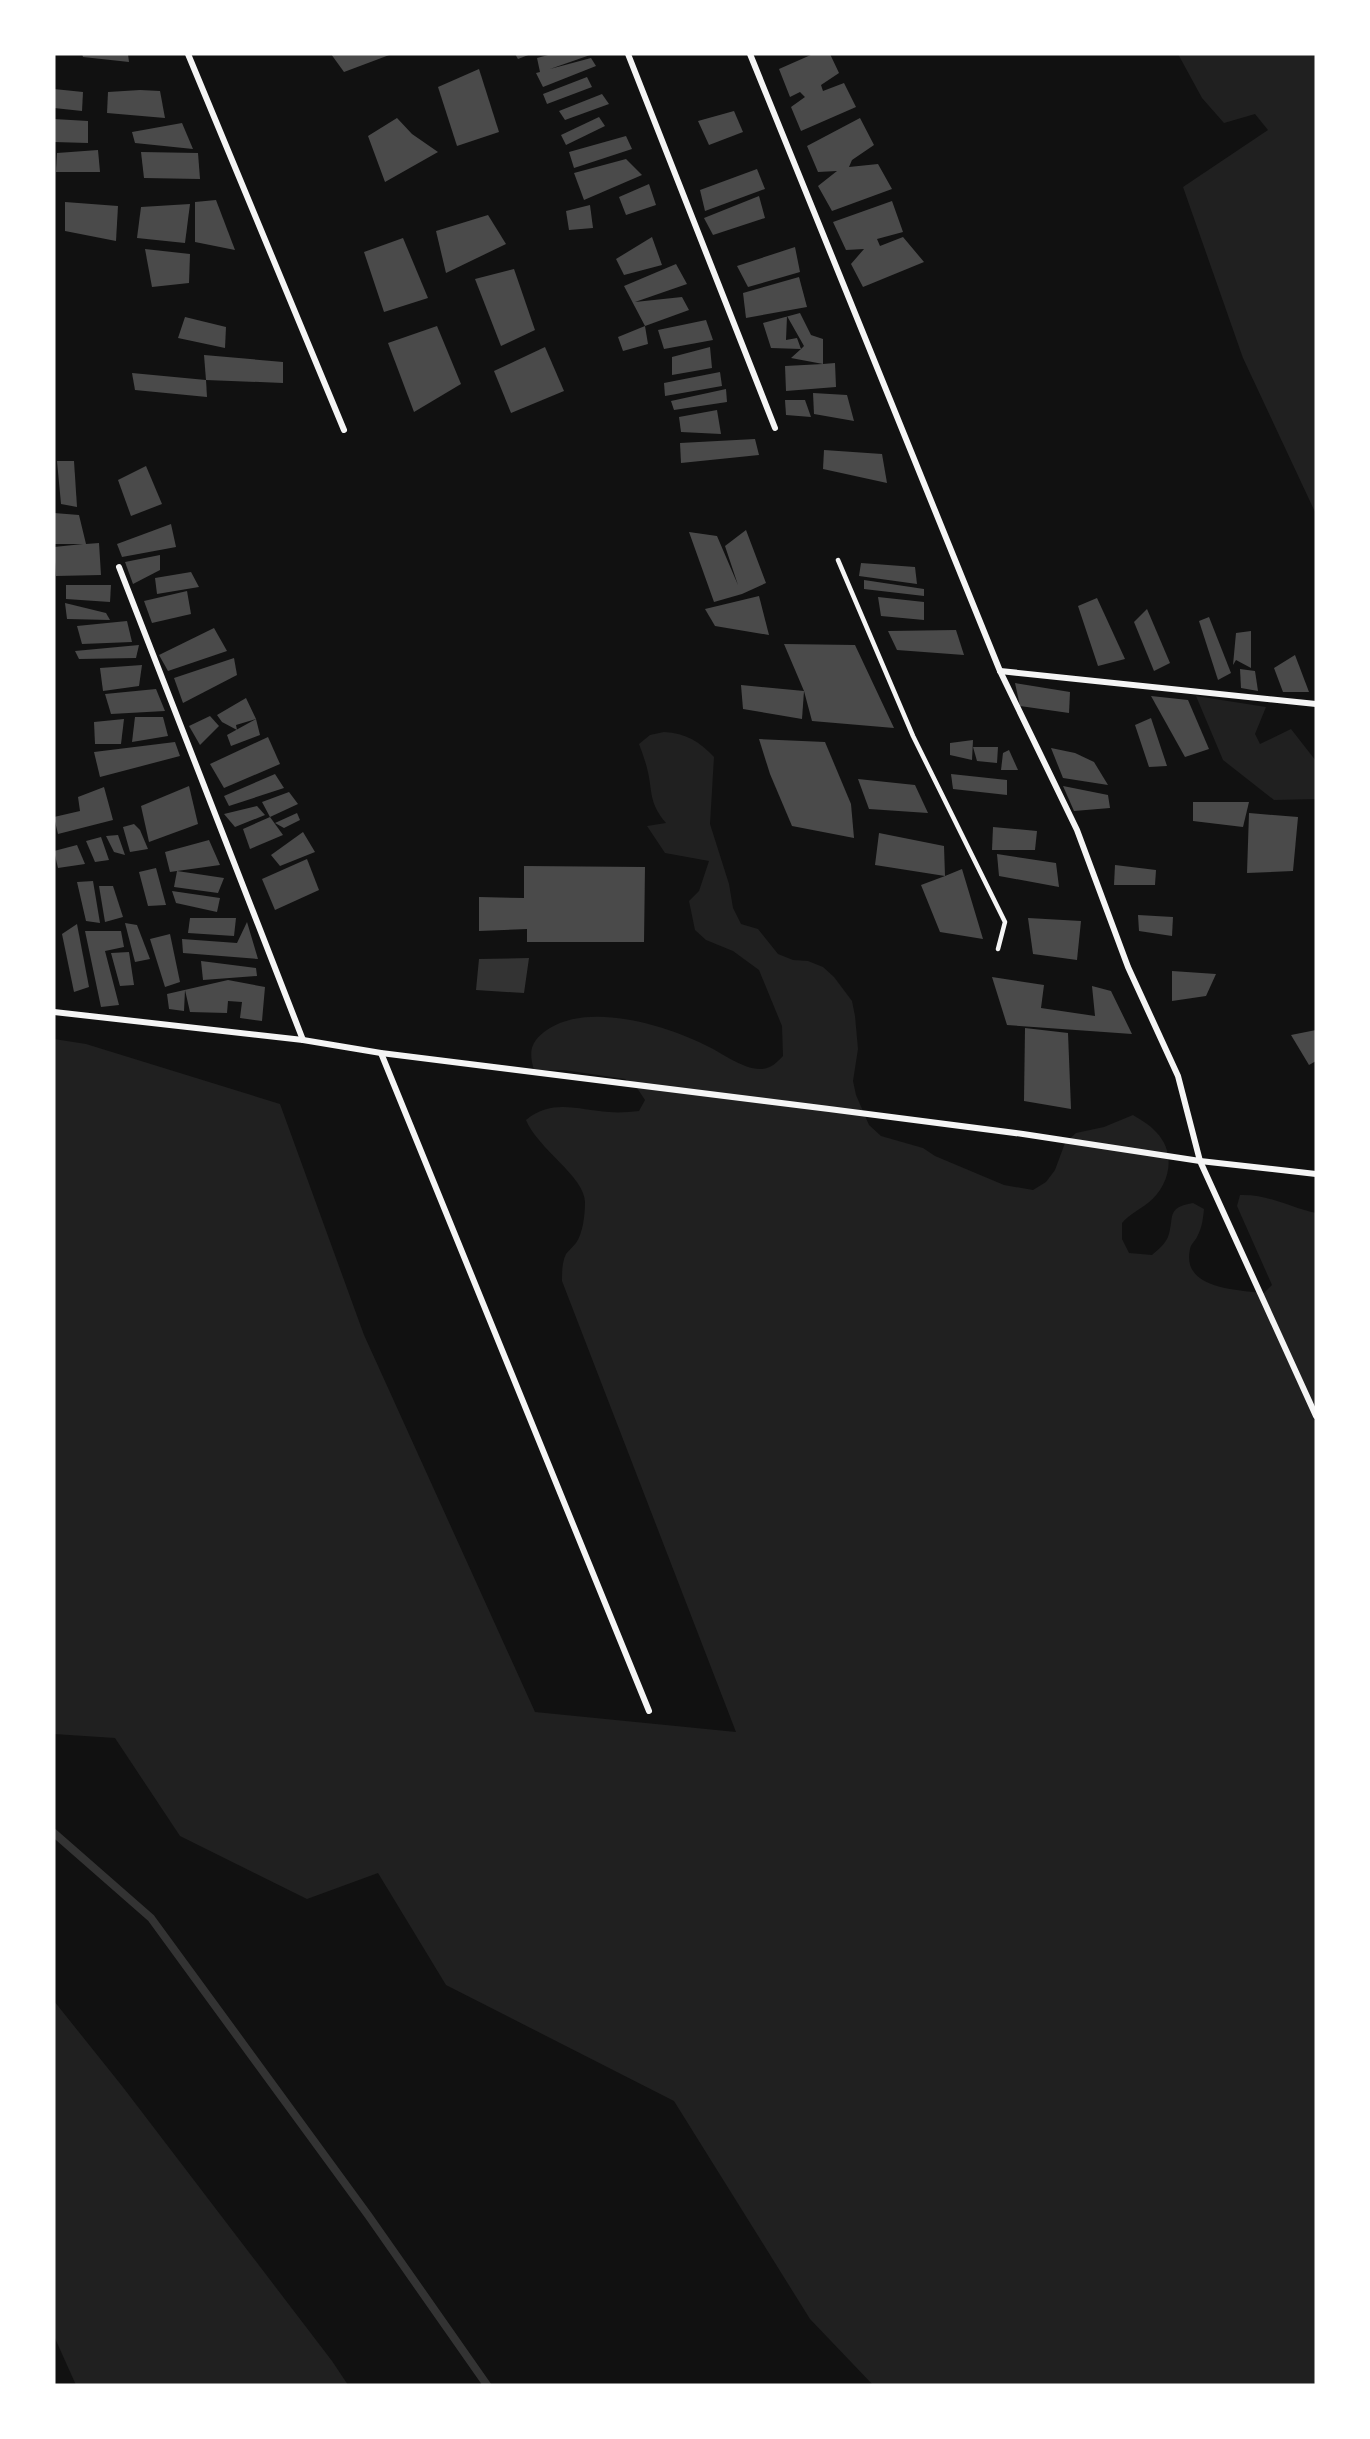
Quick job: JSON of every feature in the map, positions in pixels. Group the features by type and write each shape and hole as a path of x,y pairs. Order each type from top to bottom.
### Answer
{"street":[{"path":"188,54 344,430"},
{"path":"628,54 775,428"},
{"path":"750,54 1000,671 1077,830 1128,966 1178,1076 1200,1161 1316,1416"},
{"path":"119,567 303,1040"},
{"path":"1000,671 1316,704"},
{"path":"54,1012 303,1040 381,1053 829,1108 1200,1161 1316,1174"},
{"path":"381,1053 650,1711"}],"lane":[{"path":"838,560 914,736 1005,922 998,950"}],"shaded area":[{"path":"1178,54 1316,54 1316,514 1243,358 1183,187 1268,130 1255,114 1224,123 1202,98"},
{"path":"1196,696 1266,707 1255,734 1260,744 1291,729 1316,761 1316,799 1274,800 1223,760"},
{"path":"664,732 692,739 714,757 710,824 729,884 733,908 741,924 758,929 778,954 823,967 834,977 852,1001 858,1049 853,1081 856,1095 869,1125 881,1136 923,1148 935,1156 1004,1185 1033,1190 1046,1182 1055,1170 1065,1143 1076,1133 1104,1127 1133,1115 1148,1125 1163,1140 1167,1150 1168,1169 1166,1179 1156,1196 1122,1223 1122,1239 1129,1253 1152,1255 1167,1240 1175,1211 1184,1205 1193,1203 1204,1209 1200,1230 1190,1249 1189,1262 1194,1272 1202,1280 1226,1288 1264,1293 1272,1285 1237,1206 1240,1195 1269,1199 1316,1213 1316,2385 873,2385 810,2319 674,2101 446,1985 378,1873 307,1899 180,1836 115,1738 54,1734 54,1039 86,1044 280,1104 364,1335 535,1712 736,1732 562,1281 565,1257 576,1243 582,1229 585,1207 583,1192 569,1172 532,1131 526,1120 536,1113 556,1107 613,1112 639,1111 645,1100 637,1088 625,1079 564,1070 534,1070 531,1051 535,1041 550,1028 567,1021 586,1017 607,1017 649,1024 688,1038 753,1068 770,1067 783,1056 782,1026 759,970 733,951 706,940 695,930 689,901 699,891 709,861 665,853 647,826 666,823 656,809 639,744 650,735"},
{"path":"529,958 524,993 476,990 479,959"},
{"path":"54,2001 122,2086 348,2385 76,2385 54,2336"}],"building":[{"path":"82,54 128,54 129,62 83,57"},
{"path":"331,54 392,54 344,72"},
{"path":"515,54 531,54 518,59"},
{"path":"552,54 593,54 550,69 591,58 596,66 543,87 536,73 540,72 537,58"},
{"path":"813,54 830,54 839,73 821,85 823,91 844,83 856,107 801,131 791,107 805,97 800,92 790,97 779,69"},
{"path":"479,69 499,132 457,146 438,87"},
{"path":"587,77 592,87 547,104 543,94"},
{"path":"54,89 83,92 82,111 54,108"},
{"path":"160,91 165,118 107,113 108,92"},
{"path":"602,94 609,104 565,120 559,111"},
{"path":"734,111 743,132 709,145 698,121"},
{"path":"599,117 605,126 566,145 561,135"},
{"path":"397,118 412,134 438,152 385,182 368,136"},
{"path":"860,118 874,145 852,160 849,167 878,164 892,189 832,211 818,186 837,171 818,172 807,146"},
{"path":"54,119 88,121 88,143 54,142"},
{"path":"182,123 193,149 135,143 132,132"},
{"path":"626,136 632,149 574,168 569,152"},
{"path":"98,150 100,172 56,172 57,153"},
{"path":"141,152 198,153 200,179 144,178"},
{"path":"626,159 642,175 584,200 574,173"},
{"path":"757,169 765,189 705,211 700,190"},
{"path":"649,184 656,205 626,215 619,197"},
{"path":"759,196 765,218 713,235 704,218"},
{"path":"216,200 235,250 195,242 195,202"},
{"path":"892,201 903,232 877,239 880,246 903,237 924,262 863,287 851,264 864,249 846,250 833,222"},
{"path":"65,202 118,206 116,241 65,231"},
{"path":"190,204 185,243 137,238 141,207"},
{"path":"590,205 593,228 569,230 566,211"},
{"path":"488,215 506,244 446,273 436,231"},
{"path":"652,237 662,265 624,275 616,259"},
{"path":"403,238 428,298 384,312 364,252"},
{"path":"795,247 800,272 748,287 737,266"},
{"path":"145,249 190,254 189,283 152,287"},
{"path":"676,264 687,284 635,302 682,297 689,310 645,326 624,286"},
{"path":"514,269 535,330 501,346 475,279"},
{"path":"799,277 807,307 746,318 743,293"},
{"path":"800,313 811,335 823,339 823,364 791,358 804,346 787,316"},
{"path":"185,317 226,327 225,348 178,338"},
{"path":"787,317 786,340 797,338 801,349 771,348 763,323"},
{"path":"706,320 713,340 664,349 658,330"},
{"path":"437,326 461,384 414,412 388,343"},
{"path":"645,326 648,344 623,351 618,337"},
{"path":"545,347 564,391 511,413 494,371"},
{"path":"710,347 712,368 672,375 672,357"},
{"path":"204,355 283,362 283,383 206,380"},
{"path":"835,363 836,387 786,391 785,366"},
{"path":"720,372 722,386 665,396 664,383"},
{"path":"132,373 206,380 207,397 135,390"},
{"path":"726,389 727,402 674,410 671,401"},
{"path":"813,393 847,395 854,421 814,414"},
{"path":"785,400 805,400 811,417 786,415"},
{"path":"717,410 721,434 681,432 679,417"},
{"path":"755,439 759,455 681,463 680,443"},
{"path":"824,450 882,454 887,483 823,469"},
{"path":"57,461 74,461 77,507 61,504"},
{"path":"146,466 162,504 131,516 118,480"},
{"path":"54,513 79,515 86,544 99,543 101,575 56,576 54,547 83,544 54,544"},
{"path":"171,524 176,547 122,557 117,544"},
{"path":"746,530 766,583 742,594 714,602 689,532 717,536 738,585 725,546"},
{"path":"160,555 160,570 133,584 125,562"},
{"path":"861,563 915,567 917,584 859,576"},
{"path":"191,572 199,587 157,594 155,578"},
{"path":"864,580 924,589 924,596 864,589"},
{"path":"66,585 111,585 110,602 66,599"},
{"path":"187,591 191,614 152,623 144,601"},
{"path":"759,596 769,635 715,626 705,609"},
{"path":"878,597 924,602 924,620 881,616"},
{"path":"1097,598 1125,659 1098,666 1078,606"},
{"path":"65,603 106,613 110,620 67,619"},
{"path":"1147,609 1170,663 1154,671 1134,622"},
{"path":"1209,617 1231,673 1218,680 1199,621"},
{"path":"127,621 132,642 82,644 77,626"},
{"path":"214,628 227,651 168,671 159,655"},
{"path":"956,630 964,655 897,650 888,631"},
{"path":"1251,631 1251,668 1236,660 1233,665 1236,633"},
{"path":"784,644 855,645 894,728 812,721 804,691"},
{"path":"139,645 136,658 79,659 75,651"},
{"path":"1295,655 1309,692 1283,692 1274,668"},
{"path":"234,658 237,675 183,703 174,678"},
{"path":"142,665 139,686 103,691 100,668"},
{"path":"1240,669 1255,671 1258,691 1241,688"},
{"path":"1015,683 1070,692 1069,713 1020,706"},
{"path":"741,685 804,691 802,719 743,709"},
{"path":"156,689 165,711 111,714 105,694"},
{"path":"1151,696 1188,700 1209,749 1185,757"},
{"path":"246,698 256,719 236,725 237,730 222,722 217,715"},
{"path":"210,716 219,726 200,745 189,726"},
{"path":"135,717 163,717 168,736 132,742"},
{"path":"1151,718 1167,766 1149,767 1135,725"},
{"path":"124,719 121,744 95,744 94,722"},
{"path":"256,719 260,735 231,746 227,735"},
{"path":"268,737 280,764 224,788 210,764"},
{"path":"759,739 825,742 851,804 854,838 792,826 770,774"},
{"path":"973,740 972,760 950,755 950,743"},
{"path":"175,742 180,756 100,777 94,752"},
{"path":"973,747 998,747 997,763 977,761"},
{"path":"1051,748 1075,753 1094,762 1108,785 1063,778"},
{"path":"1009,750 1018,770 1001,770 1003,753"},
{"path":"275,774 284,788 229,806 224,796"},
{"path":"951,774 1007,780 1007,795 953,789"},
{"path":"858,779 915,785 928,813 869,809"},
{"path":"189,786 198,824 149,842 141,806"},
{"path":"1063,786 1108,795 1110,808 1074,811"},
{"path":"104,787 113,820 58,834 54,817 80,811 78,797"},
{"path":"289,792 298,804 270,817 262,802"},
{"path":"1193,802 1249,802 1243,827 1193,821"},
{"path":"257,806 265,815 235,827 224,814"},
{"path":"297,813 300,820 284,828 275,823"},
{"path":"1249,813 1298,817 1293,871 1247,873"},
{"path":"270,817 283,835 250,849 243,829"},
{"path":"134,824 140,830 148,849 130,852 123,827"},
{"path":"993,827 1037,831 1035,850 992,850"},
{"path":"303,832 315,852 280,866 271,855"},
{"path":"879,833 944,846 945,876 875,865"},
{"path":"118,835 125,855 114,852 106,836"},
{"path":"101,837 109,860 95,862 86,841"},
{"path":"209,840 220,865 170,872 165,852"},
{"path":"77,845 85,864 58,868 54,851"},
{"path":"997,854 1056,863 1059,887 999,876"},
{"path":"307,859 319,890 275,910 262,879"},
{"path":"1115,865 1156,870 1155,885 1114,885"},
{"path":"524,866 645,867 644,942 527,942 527,929 479,931 479,897 524,898"},
{"path":"156,868 166,905 148,906 139,872"},
{"path":"962,869 983,939 940,932 921,885"},
{"path":"177,871 224,878 218,893 174,887"},
{"path":"93,881 100,923 86,921 77,882"},
{"path":"99,886 113,886 123,917 105,922"},
{"path":"172,891 220,898 217,912 176,903"},
{"path":"1138,915 1173,917 1172,936 1139,931"},
{"path":"190,918 236,918 234,936 188,933"},
{"path":"1028,918 1081,921 1077,960 1033,954"},
{"path":"247,922 258,959 183,953 182,939 237,943"},
{"path":"125,923 137,925 150,959 135,962"},
{"path":"77,924 89,987 74,992 62,934"},
{"path":"85,931 121,931 124,947 105,951 119,1005 101,1007"},
{"path":"170,934 180,982 165,987 150,939"},
{"path":"129,952 134,985 120,986 111,953"},
{"path":"201,961 256,968 257,976 203,980"},
{"path":"1172,971 1216,974 1206,996 1172,1001"},
{"path":"992,977 1044,985 1041,1008 1095,1016 1092,986 1111,991 1132,1034 1007,1025"},
{"path":"228,980 265,987 262,1021 240,1018 242,1002 228,1001 227,1013 190,1012 185,990 184,1011 169,1009 167,994"},
{"path":"1025,1028 1068,1033 1071,1109 1024,1101"},
{"path":"1316,1030 1316,1061 1309,1065 1291,1035"}],"waterway":[{"path":"54,1833 151,1918 368,2215 487,2385"}]}
